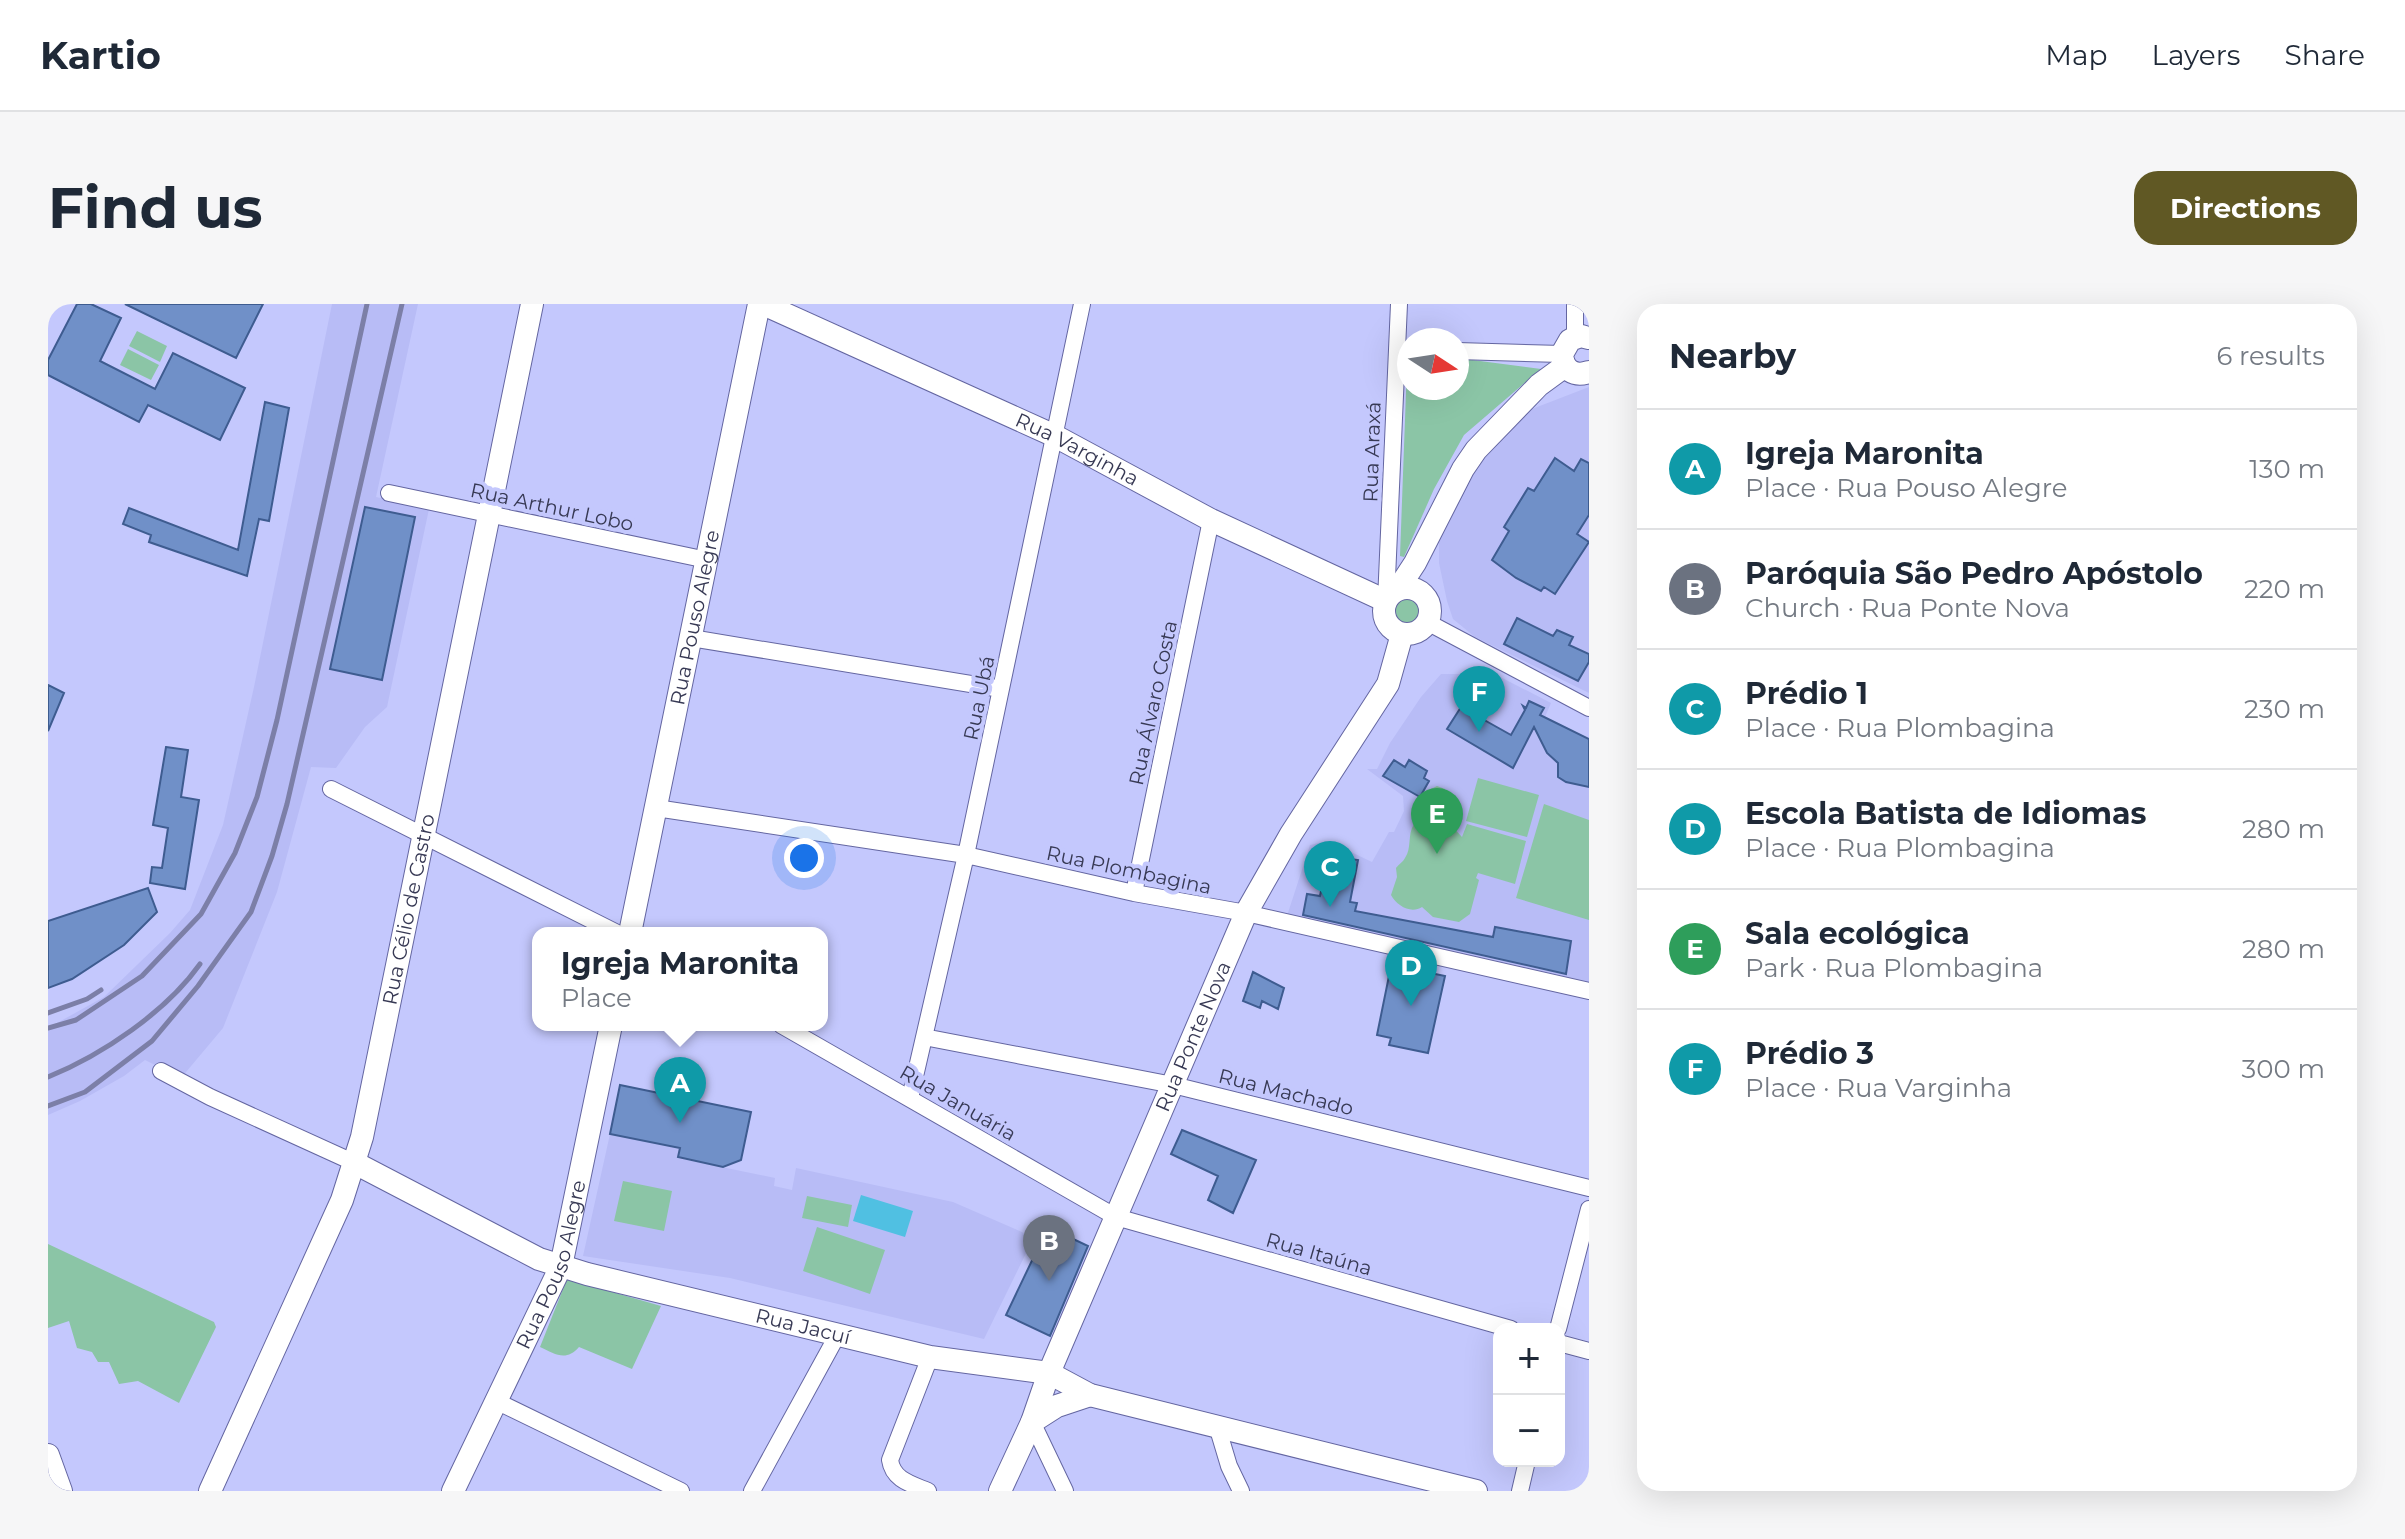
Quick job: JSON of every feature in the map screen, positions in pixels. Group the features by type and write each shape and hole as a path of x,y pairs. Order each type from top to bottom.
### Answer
{"street":[{"name":"Rua Célio de Castro","path":"210,1491 342,1200 355,1163 532,304"},
{"name":"Rua Varginha","path":"761,304 1055,436 1211,520 1400,593"},
{"name":"Rua Pouso Alegre","path":"631,927 761,304"},
{"name":"Rua Ubá","path":"910,1098 966,855 1082,304"},
{"name":"Rua Araxá","path":"1399,304 1401,328"},
{"path":"1400,593 1428,604 1427,622 1416,632 1396,631 1384,615 1400,593 1426,566 1435,534 1434,526 1476,450 1533,393 1558,386 1577,357 1575,304"},
{"path":"1469,352 1577,357"},
{"name":"Rua Araxá","path":"1400,593 1402,400"},
{"name":"Rua Arthur Lobo","path":"389,493 707,560"},
{"name":"Rua Álvaro Costa","path":"1134,893 1211,520"},
{"path":"1427,622 1589,708"},
{"name":"Rua Ponte Nova","path":"1000,1491 1032,1422 1049,1373 1246,913 1291,834 1368,715 1396,631"},
{"path":"691,638 1001,689"},
{"path":"331,789 605,927"},
{"name":"Rua Plombagina","path":"656,808 966,855 1134,893 1246,913 1589,991"},
{"name":"Rua Pouso Alegre","path":"453,1491 561,1266 610,1031"},
{"name":"Rua Januária","path":"792,1031 1116,1217"},
{"name":"Rua Machado","path":"924,1037 1173,1085 1589,1188"},
{"name":"Rua Jacuí","path":"161,1071 210,1097 355,1163 539,1259 930,1357 1049,1373 1090,1395 1476,1491"},
{"path":"1560,1323 1589,1209"},
{"name":"Rua Itaúna","path":"1116,1217 1493,1324"},
{"path":"752,1491 838,1334"},
{"path":"1565,1345 1589,1351"},
{"path":"928,1491 896,1476 891,1470 890,1460 930,1357"},
{"path":"1065,1491 1032,1422 1057,1406 1090,1395"},
{"path":"498,1402 681,1491"},
{"path":"1217,1426 1229,1466 1241,1491"},
{"path":"48,1455 61,1491"},
{"path":"1520,1491 1526,1467"}],"shaded area":[{"path":"332,304 418,304 376,497 429,509 387,707 365,727 336,768 311,767 277,892 223,1028 181,1078 145,1060 80,1101 48,1115 48,1028 104,997 190,910 223,825"},
{"path":"1589,387 1589,693 1475,637 1453,619 1439,563 1439,542 1473,467 1511,424 1532,409"},
{"path":"1481,667 1551,703 1545,717 1589,739 1589,986 1286,919 1310,845 1328,841 1372,862 1389,832 1394,832 1404,811 1403,796 1367,769 1377,769 1390,743 1421,697 1441,674 1469,677 1473,670"},
{"path":"610,1134 680,1148 678,1158 775,1178 774,1186 792,1190 796,1168 953,1202 1022,1232 1032,1241 984,1339 730,1278 583,1256"},
{"path":"861,1195 913,1211 905,1237 853,1221"}],"green space":[{"path":"137,331 167,346 160,362 129,346"},
{"path":"128,349 159,365 151,380 120,365"},
{"path":"1469,360 1541,369 1464,435 1434,489 1404,557 1400,556 1406,400 1469,400"},
{"path":"1407,594 1419,599 1424,611 1419,623 1407,628 1395,623 1390,611 1395,599"},
{"path":"1478,778 1539,795 1527,837 1466,821"},
{"path":"1437,786 1445,789 1449,823 1462,837 1467,824 1526,841 1515,884 1478,873 1470,914 1459,922 1433,917 1422,907 1413,910 1405,908 1391,895 1397,877 1396,868 1408,850 1414,824 1411,813 1425,792"},
{"path":"1544,804 1589,820 1589,920 1516,898"},
{"path":"623,1181 672,1191 664,1231 614,1221"},
{"path":"807,1196 852,1205 848,1227 802,1218"},
{"path":"817,1227 885,1250 870,1294 803,1271"},
{"path":"48,1244 214,1322 216,1327 179,1403 138,1381 119,1384 109,1362 98,1362 92,1352 77,1348 69,1321 48,1328"},
{"path":"567,1279 661,1306 632,1369 579,1347 565,1355 540,1347"}],"building":[{"path":"77,304 91,304 121,318 100,361 155,389 173,353 245,388 220,440 148,405 139,422 48,375 48,360"},
{"path":"125,304 263,304 236,358"},
{"path":"265,402 289,408 269,521 259,519 247,576 149,542 151,535 123,524 129,508 238,550"},
{"path":"1555,458 1574,471 1581,459 1589,463 1589,515 1577,534 1589,542 1555,594 1544,587 1541,591 1516,578 1492,560 1509,531 1504,527 1528,488 1534,491"},
{"path":"365,507 415,517 382,680 330,669"},
{"path":"1517,618 1553,636 1557,630 1573,637 1569,645 1589,654 1589,662 1578,681 1504,644"},
{"path":"48,685 64,693 48,731"},
{"path":"1529,701 1544,708 1540,715 1589,739 1589,787 1558,777 1558,763 1547,753 1534,727 1513,768 1447,729 1461,707 1511,735 1525,710 1523,706 1526,708"},
{"path":"166,747 188,750 181,797 199,800 185,889 150,883 152,867 162,868 168,828 153,825"},
{"path":"1394,760 1405,767 1409,760 1427,771 1424,778 1429,781 1420,797 1383,776"},
{"path":"1328,856 1358,860 1350,902 1357,903 1355,911 1493,937 1495,927 1571,941 1566,974 1303,915 1307,894 1320,896"},
{"path":"148,888 157,912 124,945 72,979 48,988 48,921"},
{"path":"1416,970 1445,976 1428,1053 1389,1045 1391,1038 1377,1035 1390,971 1415,977"},
{"path":"1253,972 1284,988 1278,1009 1262,1001 1260,1008 1243,1001"},
{"path":"620,1085 751,1112 741,1160 723,1167 678,1157 680,1148 610,1134"},
{"path":"1182,1130 1256,1160 1233,1213 1208,1200 1218,1176 1171,1154"},
{"path":"1048,1227 1088,1246 1050,1336 1006,1315"}],"railway":[{"path":"48,1028 76,1020 142,976 201,914 235,853 257,797 277,720 367,304"},
{"path":"48,1106 85,1092 152,1041 198,986 251,912 287,804 402,304"},
{"path":"48,1077 90,1057 132,1030 170,999 200,964"},
{"path":"48,1013 87,999 101,990"}],"place":[{"name":"Prédio 3","path":"1479,732"},
{"name":"Sala ecológica","path":"1437,854"},
{"name":"Prédio 1","path":"1330,907"},
{"name":"Escola Batista de Idiomas","path":"1411,1006"},
{"name":"Igreja Maronita","path":"680,1123"},
{"name":"Paróquia São Pedro Apóstolo","path":"1049,1281"}]}
